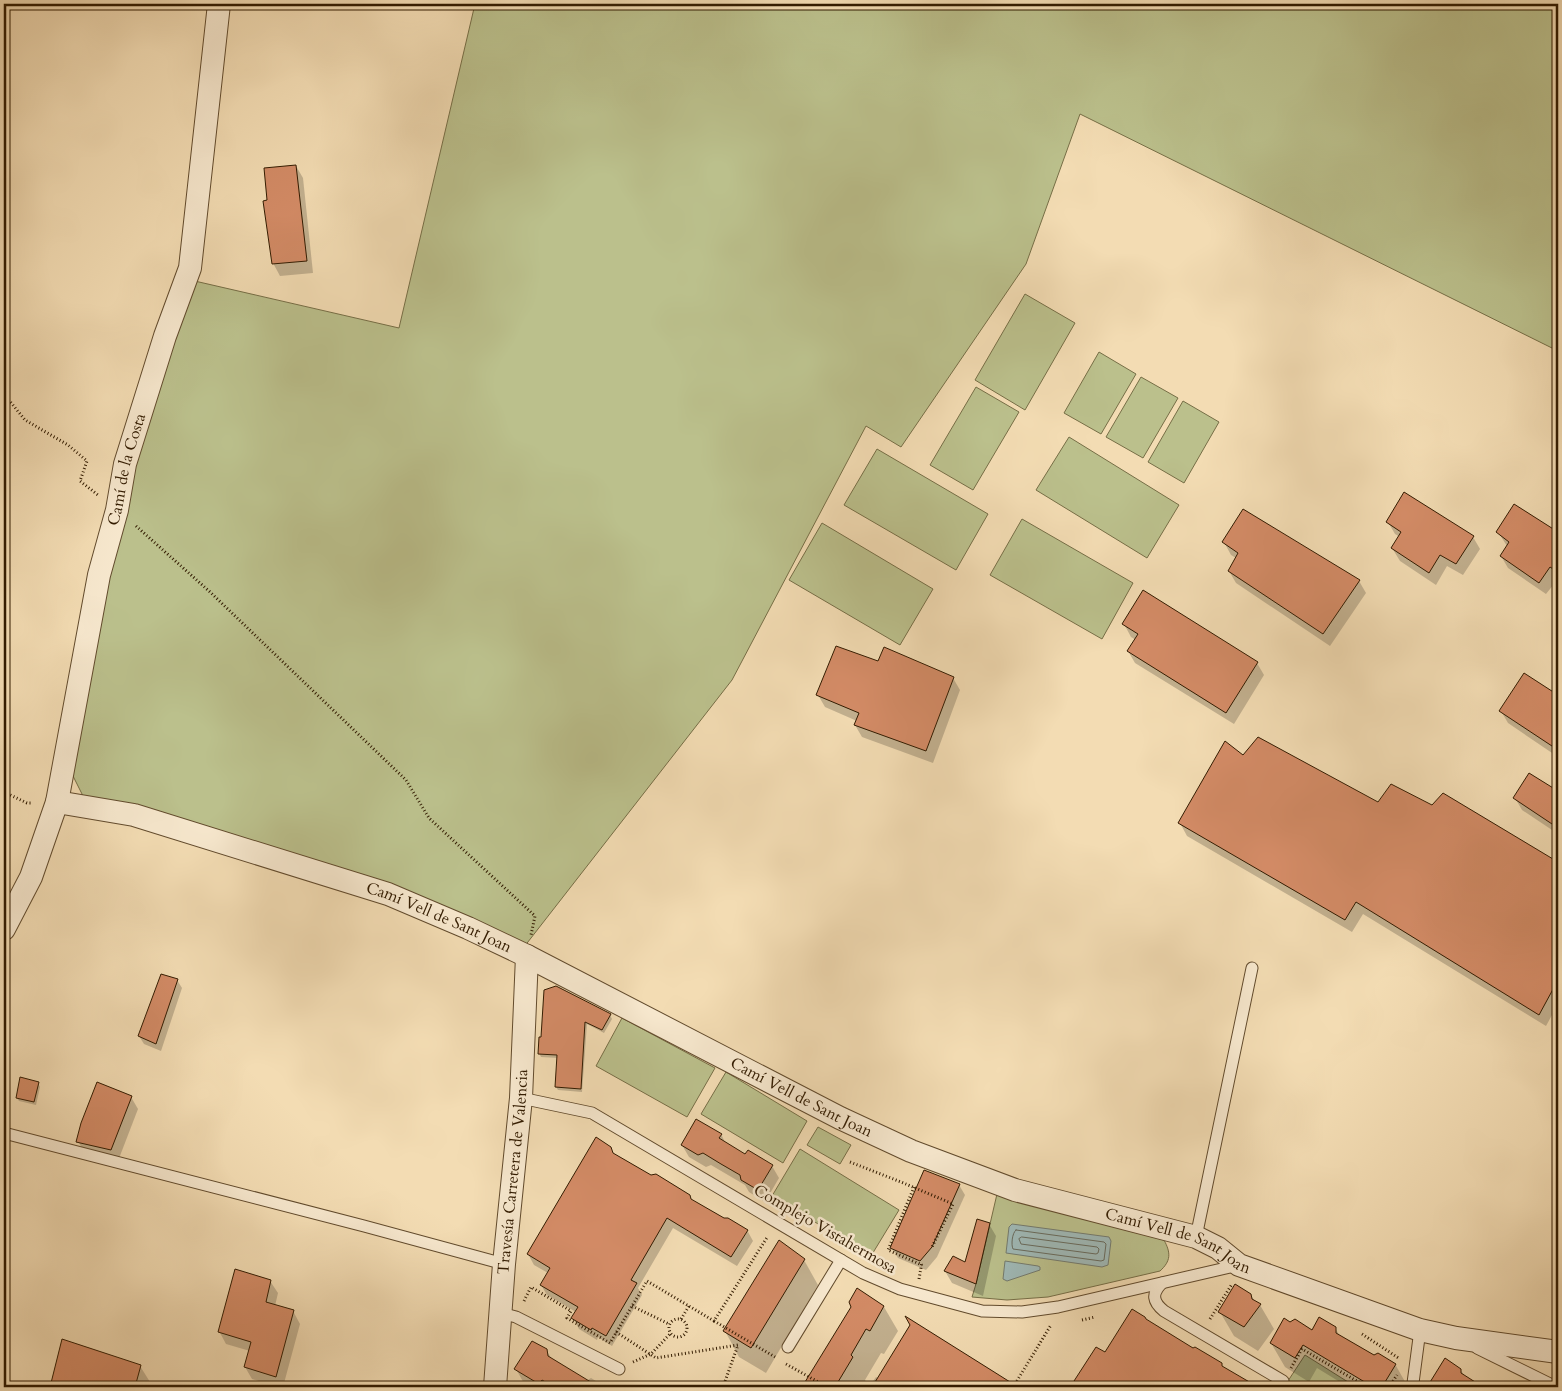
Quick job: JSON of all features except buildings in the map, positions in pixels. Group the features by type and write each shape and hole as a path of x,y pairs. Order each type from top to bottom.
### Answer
{"street":[{"name":"Camí de la Costa","path":"4,930 31,877 57,802 99,575 117,510 125,464 165,336 190,268 219,4"},
{"name":"Camí Vell de Sant Joan","path":"57,802 134,815 388,894 468,928 527,956 840,1118 911,1151 1015,1190 1196,1237 1218,1248 1239,1265 1420,1330 1456,1338 1558,1352"},
{"name":"Travesía Carretera de Valencia","path":"495,1387 509,1315 504,1264 521,1098 527,956"}],"lane":[{"path":"1196,1237 1252,968"},
{"name":"Complejo Vistahermosa","path":"521,1098 592,1112 864,1273 900,1289 950,1304 992,1312 1022,1312 1058,1307 1239,1265"},
{"path":"4,1133 504,1264"},
{"path":"788,1348 841,1260"},
{"path":"1162,1283 1156,1289 1155,1297 1157,1305 1164,1311 1283,1381"},
{"path":"509,1315 619,1368"},
{"path":"1414,1387 1420,1330"},
{"path":"1456,1338 1556,1387"},
{"path":"1523,1370 1520,1359 1525,1347"}],"path":[{"path":"4,394 25,420 68,445 87,461 80,481 117,510 209,591 406,780 429,818 534,916 527,956"},
{"path":"4,792 28,803 57,802"},
{"path":"850,1162 953,1204 932,1247"},
{"path":"914,1187 888,1250 922,1265"},
{"path":"714,1321 776,1220"},
{"path":"509,1315 531,1287 571,1311 567,1318 610,1343 647,1281 827,1387"},
{"path":"1202,1333 1229,1289"},
{"path":"632,1306 669,1324"},
{"path":"681,1319 689,1306"},
{"path":"1079,1321 1097,1317"},
{"path":"669,1324 676,1319 681,1319 686,1323 687,1328 686,1334 681,1337 675,1337 670,1334"},
{"path":"669,1324 670,1334"},
{"path":"1014,1384 1050,1325 1060,1324"},
{"path":"1356,1330 1405,1362"},
{"path":"616,1332 656,1358 738,1344 723,1387"},
{"path":"651,1354 670,1334"},
{"path":"1283,1381 1302,1349 1367,1387"},
{"path":"1389,1387 1400,1370"}],"green space":[{"path":"475,4 1558,4 1558,351 1080,114 1026,264 901,447 866,426 732,680 524,947 84,798 71,772 117,510 186,279 399,328"},
{"path":"1025,294 1075,323 1025,410 975,380"},
{"path":"1099,352 1136,374 1101,434 1064,413"},
{"path":"1141,377 1178,398 1143,458 1106,437"},
{"path":"976,387 1019,412 973,490 930,465"},
{"path":"1183,401 1219,422 1184,483 1148,462"},
{"path":"1069,437 1179,505 1147,558 1036,490"},
{"path":"877,449 988,514 956,570 844,505"},
{"path":"1022,519 1133,583 1102,639 990,575"},
{"path":"822,523 933,589 900,645 789,580"},
{"path":"622,1018 715,1068 687,1117 596,1066"},
{"path":"726,1072 807,1121 783,1163 701,1114"},
{"path":"818,1127 851,1145 840,1164 807,1145"},
{"path":"800,1149 899,1210 871,1256 772,1196"},
{"path":"997,1194 1164,1240 1169,1253 1168,1260 1160,1271 1048,1297 1007,1300 972,1297"},
{"path":"1305,1355 1356,1387 1284,1387"}],"water":[{"path":"1012,1224 1109,1237 1111,1241 1108,1265 1102,1267 1006,1253 1009,1227"},
{"path":"1005,1261 1038,1266 1040,1270 1007,1281 1003,1279"}]}
